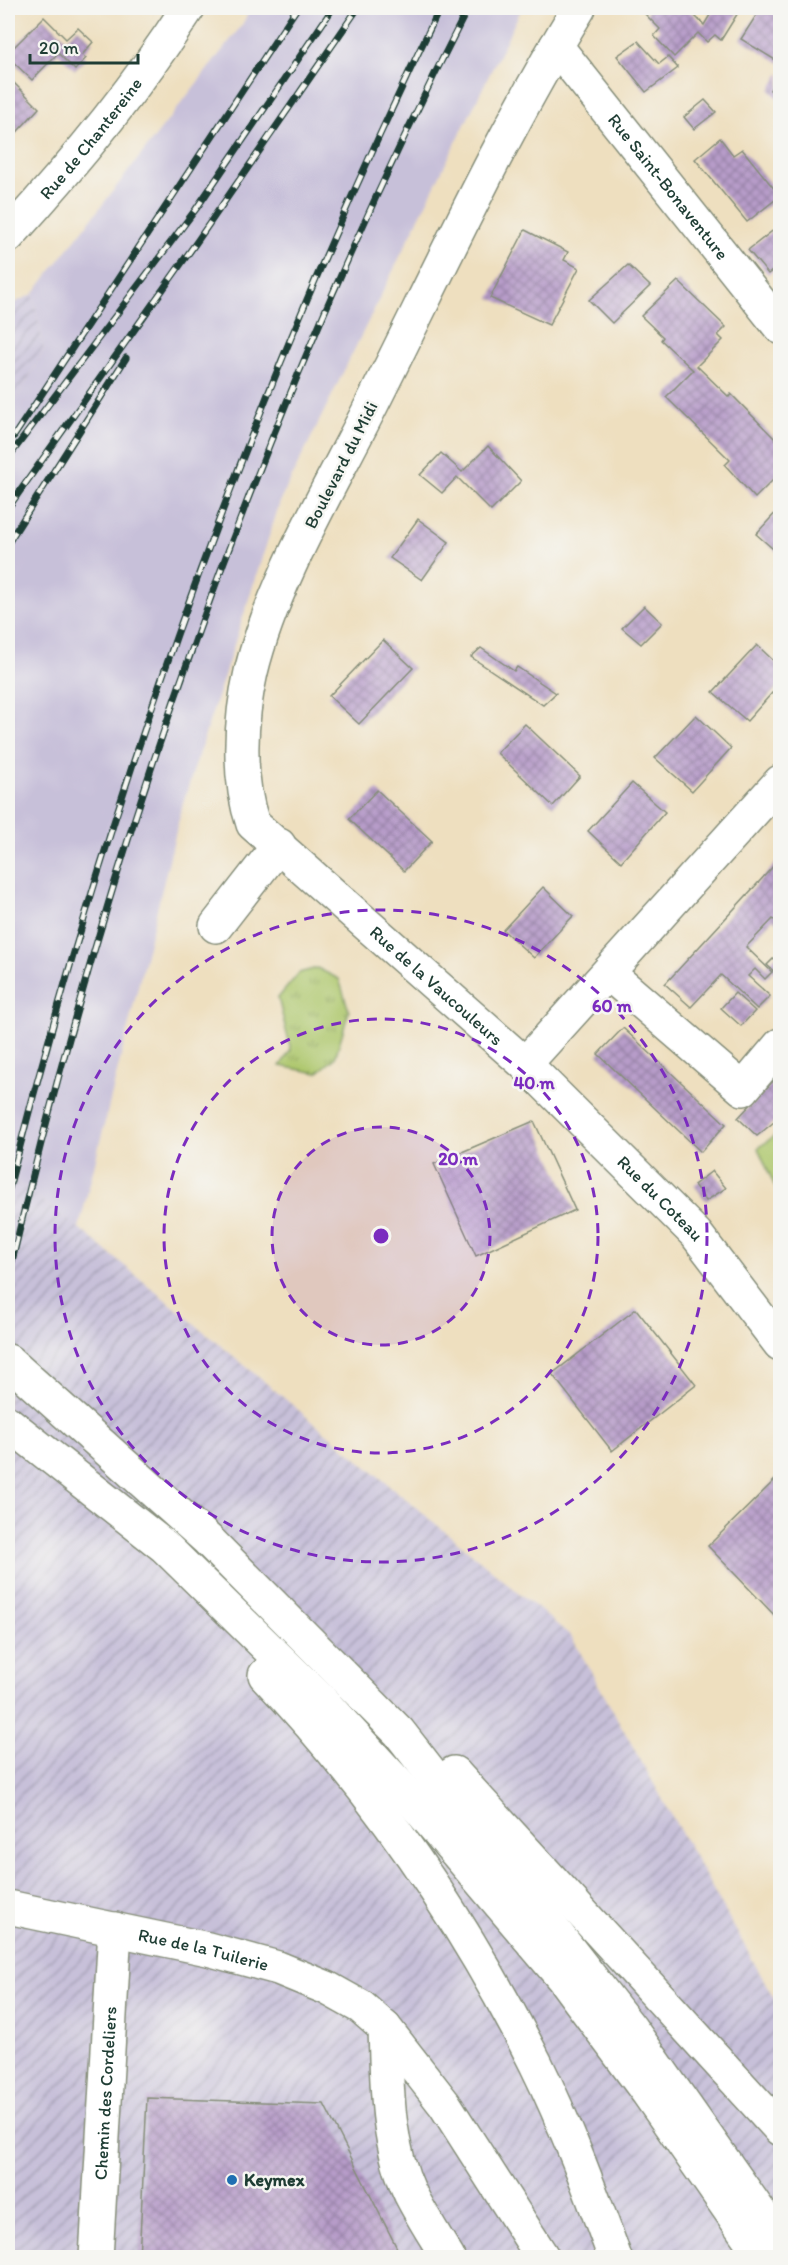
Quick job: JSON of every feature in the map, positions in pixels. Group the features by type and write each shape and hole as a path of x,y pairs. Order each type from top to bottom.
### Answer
{"main road":[{"name":"Rue de Chantereine","path":"8,236 59,180 114,113 188,8"},
{"name":"Boulevard du Midi","path":"279,845 253,824 244,775 242,734 251,672 268,622 294,560 482,179 579,8"},
{"name":"Rue Saint-Bonaventure","path":"556,46 780,327"},
{"path":"525,1064 780,782"},
{"path":"216,926 279,845"},
{"name":"Rue de la Vaucouleurs","path":"279,845 525,1064"},
{"path":"608,973 743,1089 780,1045"},
{"name":"Rue du Coteau","path":"525,1064 696,1234 780,1344"},
{"path":"8,1361 207,1540 399,1732 631,2029 780,2241"},
{"path":"8,1423 164,1546 320,1699 399,1785 562,1977 648,2093 763,2258"},
{"path":"109,1502 153,1559 311,1723 391,1825 481,1962 536,2065 583,2171 615,2258"},
{"path":"399,1732 450,1768 780,2129"},
{"name":"Rue de la Tuilerie","path":"8,1907 208,1949 278,1968 327,1988 361,2007 385,2028 445,2105 543,2258"},
{"name":"Chemin des Cordeliers","path":"96,2258 115,1929"},
{"path":"385,2028 387,2094 396,2155 410,2192 448,2258"}],"shaded area":[{"path":"251,8 522,8 281,499 183,803 79,1228 8,1176 8,415 44,350 33,294 242,25"},
{"path":"33,294 44,350 8,415 8,306"},
{"path":"8,1176 79,1228 571,1636 780,2009 780,2257 8,2257"},
{"path":"8,1484 19,1493 8,1563"}],"green space":[{"path":"317,968 339,979 349,1011 335,1058 317,1073 280,1066 291,1050 278,998 299,973"},
{"path":"780,1132 780,1198 758,1148"}],"building":[{"path":"651,8 687,8 704,25 713,10 709,8 741,8 721,40 715,35 707,42 698,33 674,57 654,36 660,29 645,14"},
{"path":"761,8 780,8 780,63 741,39"},
{"path":"44,17 66,39 78,28 93,42 82,55 86,58 75,70 58,53 32,80 8,57 8,53"},
{"path":"638,41 659,64 668,57 678,68 646,92 617,56"},
{"path":"780,73 780,100 770,90"},
{"path":"8,77 39,108 8,142"},
{"path":"705,100 716,112 694,129 684,117"},
{"path":"720,138 733,155 742,149 780,196 747,222 695,159"},
{"path":"780,225 780,265 768,274 748,250"},
{"path":"525,230 568,252 564,260 579,268 549,325 490,298"},
{"path":"628,265 650,286 612,323 589,300"},
{"path":"678,281 726,327 718,335 723,340 697,366 729,397 731,394 780,444 780,473 755,498 725,465 730,460 666,397 693,370 661,340 663,337 641,316"},
{"path":"488,446 521,481 491,511 457,477 442,493 420,475 441,453 462,472"},
{"path":"780,508 780,555 756,534"},
{"path":"418,519 449,542 422,580 390,558"},
{"path":"644,606 662,623 641,644 622,628"},
{"path":"383,640 413,668 359,724 329,696"},
{"path":"757,645 780,667 780,684 747,721 713,692"},
{"path":"481,648 514,671 517,667 556,693 543,705 471,657"},
{"path":"696,715 731,748 692,791 655,758"},
{"path":"525,724 580,776 553,806 497,753"},
{"path":"632,783 665,812 621,862 588,831"},
{"path":"377,790 432,841 404,871 349,819"},
{"path":"780,859 780,925 773,919 746,947 772,972 765,979 755,969 748,976 770,996 757,1009 721,975 691,1007 665,984"},
{"path":"543,887 573,916 534,958 503,930"},
{"path":"780,952 780,977 767,965"},
{"path":"735,993 755,1011 741,1026 721,1008"},
{"path":"623,1028 726,1124 701,1152 598,1054"},
{"path":"780,1074 780,1117 757,1136 738,1118"},
{"path":"534,1121 575,1210 476,1256 434,1164"},
{"path":"712,1171 726,1188 706,1201 694,1185"},
{"path":"636,1309 696,1385 612,1451 552,1374"},
{"path":"780,1475 780,1616 778,1619 708,1546"},
{"name":"Keymex","path":"147,2098 324,2104 402,2258 139,2258"}],"railway":[{"path":"14,436 297,8"},
{"path":"8,458 196,209 333,8"},
{"path":"8,508 198,240 358,8"},
{"path":"8,1192 93,888 194,589 249,441 309,295 373,150 440,8"},
{"path":"8,1278 49,1114 94,951 144,789 199,629 259,470 324,314 394,159 468,8"},
{"path":"8,543 126,358"}],"place":[{"name":"Keymex","path":"232,2180"}]}
